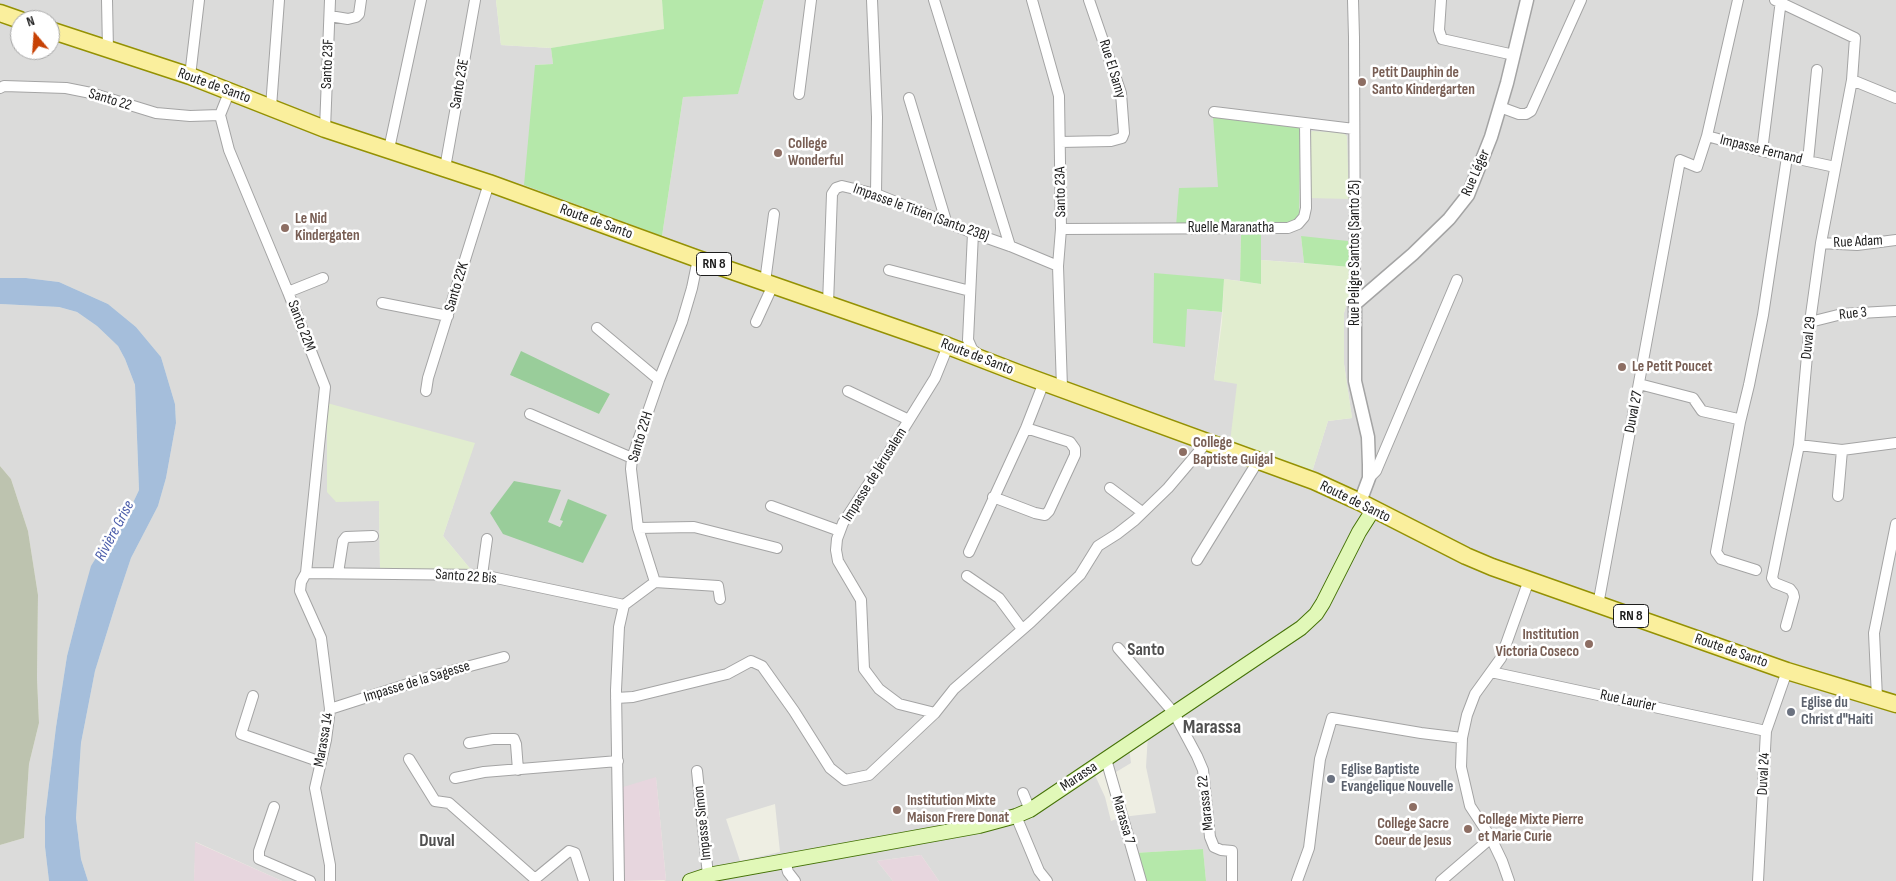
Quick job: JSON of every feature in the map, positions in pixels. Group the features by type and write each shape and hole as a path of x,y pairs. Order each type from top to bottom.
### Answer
{"main road":[{"name":"Route de Santo","path":"60,33 230,90 325,129 489,183 698,259 948,346 1314,481 1466,556 1598,605 1787,671 1896,704"},
{"name":"Marassa","path":"690,881 708,875 979,826 1016,816 1030,810 1301,628 1316,614 1326,598 1359,532 1367,506"}],"street":[{"path":"107,0 108,50"},
{"path":"190,76 199,0"},
{"path":"271,107 279,0"},
{"name":"Santo 23F","path":"325,129 330,0"},
{"path":"330,16 348,19 356,17 360,0"},
{"path":"389,149 421,0"},
{"name":"Santo 23E","path":"445,168 475,0"},
{"path":"799,94 812,0"},
{"path":"872,0 877,117 876,194"},
{"path":"934,0 1010,246"},
{"name":"Santo 23A","path":"1032,0 1059,96 1061,229 1058,266 1062,388"},
{"name":"Rue El Samy","path":"1060,142 1111,142 1122,138 1124,133 1122,94 1089,0"},
{"name":"Rue Peligre Santos (Santo 25)","path":"1353,0 1355,381 1368,437 1369,478 1367,506"},
{"path":"1441,0 1439,30 1442,39 1514,55"},
{"name":"Rue Léger","path":"1355,304 1413,254 1449,219 1468,195 1491,138 1527,0"},
{"path":"1500,107 1519,114 1526,114 1531,111 1581,0"},
{"path":"1707,136 1738,0"},
{"path":"1762,151 1779,1"},
{"name":"Duval 29","path":"1779,1 1855,38 1852,80 1821,243 1810,322 1798,445 1772,578 1775,583 1790,589 1793,593 1794,597 1786,626"},
{"path":"1808,161 1817,70"},
{"path":"1852,80 1896,98"},
{"name":"Santo 22","path":"0,88 4,86 66,88 91,93 156,113 190,116 220,115"},
{"path":"220,115 230,90"},
{"path":"909,98 946,221"},
{"path":"1214,112 1354,129"},
{"name":"Santo 22M","path":"220,115 229,150 325,387 306,573"},
{"name":"Ruelle Maranatha","path":"1061,229 1288,228 1298,224 1304,217 1306,208 1306,124"},
{"name":"Impasse Fernand","path":"1680,160 1697,167 1707,136 1762,151 1835,167"},
{"path":"1756,570 1721,559 1717,556 1716,552 1740,422 1763,315 1787,157"},
{"name":"Duval 27","path":"1598,605 1680,160"},
{"name":"Santo 22K","path":"426,391 489,183"},
{"name":"Impasse le Titien (Santo 23B)","path":"828,304 832,194 836,188 842,186 876,194 1058,266"},
{"path":"756,322 769,283 774,214"},
{"path":"973,233 968,340 972,349 988,362"},
{"name":"Rue Adam","path":"1821,243 1857,245 1896,240"},
{"name":"Santo 22H","path":"655,582 638,528 631,470 632,458 659,380 682,322 698,259"},
{"path":"889,270 970,292"},
{"path":"288,292 323,278"},
{"path":"1369,478 1376,472 1457,280"},
{"path":"382,303 448,316"},
{"name":"Rue 3","path":"1810,322 1842,314 1896,311"},
{"path":"597,328 659,380"},
{"name":"Impasse de Jérusalem","path":"935,713 899,704 879,689 864,669 861,600 838,561 836,544 843,524 934,378 948,346"},
{"path":"969,552 1026,428 1044,382"},
{"path":"1639,384 1693,398 1702,411 1738,418 1740,422"},
{"path":"848,392 909,420"},
{"path":"530,414 632,458"},
{"path":"993,497 1035,514 1045,515 1049,511 1075,455 1075,449 1070,442 1026,428"},
{"path":"616,698 633,697 727,674 751,661 762,666 794,711 830,768 844,780 869,775 935,713 954,689 1080,575 1098,546 1116,534 1168,488 1207,442"},
{"path":"1798,445 1842,450 1896,443"},
{"path":"1838,496 1842,450"},
{"path":"1197,560 1258,461"},
{"path":"1110,488 1142,512"},
{"path":"771,506 840,531"},
{"path":"1877,698 1874,633 1896,524"},
{"path":"638,528 694,527 777,548"},
{"path":"338,573 343,541 346,537 373,536"},
{"path":"482,575 486,539"},
{"name":"Santo 22 Bis","path":"306,573 482,575 624,605"},
{"name":"Marassa 14","path":"306,573 301,582 300,591 321,638 330,709 321,762 314,788 330,865 330,881"},
{"path":"967,576 998,598 1022,629"},
{"path":"1509,881 1491,838 1470,806 1462,767 1462,738 1466,716 1475,694 1501,658 1530,580"},
{"path":"619,881 616,698 618,627 624,605 655,582 718,586 720,599"},
{"name":"Marassa 22","path":"1118,648 1174,712 1203,770 1210,837 1214,847 1232,852 1232,881"},
{"name":"Impasse de la Sagesse","path":"330,709 436,675 504,657"},
{"name":"Duval 24","path":"1758,881 1766,732 1787,671"},
{"name":"Rue Laurier","path":"1491,672 1766,732"},
{"path":"253,696 241,734 321,762"},
{"path":"1297,881 1309,848 1320,760 1332,718 1462,738"},
{"path":"469,743 493,739 514,739 518,770"},
{"path":"409,758 435,801 449,803 536,878 570,851 575,853 584,881"},
{"name":"Marassa 7","path":"1106,759 1141,881"},
{"path":"455,778 476,773 618,761"},
{"name":"Impasse Simon","path":"697,771 708,875"},
{"path":"1023,794 1030,810"},
{"path":"274,807 259,851 259,859 310,881"},
{"path":"1016,816 1039,870 1047,881"},
{"path":"1441,881 1491,838"},
{"path":"785,861 788,872 794,881"}],"shaded area":[{"path":"0,0 496,0 501,45 551,48 553,64 535,65 662,236 683,97 738,93 764,0 1896,0 1896,881 1206,881 1203,849 1134,853 1140,881 939,881 921,855 877,861 893,881 664,881 666,880 656,778 623,881 282,881 196,842 194,881 88,881 81,859 76,818 81,743 95,671 117,600 131,558 158,506 166,478 176,423 175,404 161,357 136,327 108,304 59,282 26,278 0,278","holes":["1241,235 1261,235 1261,260 1304,263 1301,236 1350,267 1349,296 1344,313 1344,364 1352,418 1328,421 1312,472 1238,383 1214,380 1222,312 1187,309 1224,279 1240,281","510,375 610,394 599,414","474,443 443,536 472,571 380,568 379,501","490,513 561,527 563,521 561,520 607,515 582,562","1148,734 1146,767 1156,813 1122,817 1111,821 1105,797 1093,771 1107,762 1116,772 1131,763 1129,747","775,804 780,852 740,861 726,819"]},
{"path":"496,0 662,0 664,29 551,48 501,45"},
{"path":"1312,131 1343,133 1347,136 1349,199 1309,198 1308,134"},
{"path":"1261,260 1350,267 1349,296 1344,313 1344,364 1352,418 1328,421 1312,472 1230,442 1237,384 1214,380 1222,323 1224,279 1260,284"},
{"path":"0,304 59,307 77,312 97,326 118,346 135,385 139,490 120,530 111,543 99,553 79,609 67,656 45,817 45,847 49,881 0,881 0,845 24,838 29,764 39,723 37,678 38,595 28,531 11,479 0,466"},
{"path":"327,403 475,443 443,536 473,572 380,568 379,501 336,502 327,492"},
{"path":"0,466 11,479 28,531 38,595 37,678 39,723 29,764 24,838 0,845"},
{"path":"656,777 666,880 623,881 620,788"},
{"path":"195,842 282,881 194,881"},
{"path":"921,855 939,881 893,881 877,861"}],"green space":[{"path":"662,0 764,0 738,94 683,97 662,236 524,185 535,65 553,64 551,48 664,29"},
{"path":"1213,117 1300,128 1299,226 1176,226 1179,188 1218,187"},
{"path":"1261,234 1261,284 1240,281 1241,235"},
{"path":"1301,236 1348,241 1350,267 1304,263"},
{"path":"1154,273 1224,279 1222,312 1187,309 1185,347 1153,343"},
{"path":"521,351 610,394 599,414 510,375"},
{"path":"514,481 561,490 548,522 560,527 563,521 560,520 568,499 607,515 583,563 503,534 490,513"},
{"path":"1203,849 1206,881 1140,881 1134,853"}],"water":[{"path":"0,278 26,278 59,282 108,304 136,327 161,357 175,404 176,423 166,478 158,506 131,558 117,600 95,671 81,743 76,818 81,859 88,881 49,881 45,847 45,817 67,656 91,566 99,553 111,543 120,530 139,490 135,385 118,346 97,326 77,312 59,307 0,304"}],"place":[{"name":"Petit Dauphin de Santo Kindergarten","path":"1362,82"},
{"name":"College Wonderful","path":"778,153"},
{"name":"Le Nid Kindergaten","path":"285,228"},
{"name":"Le Petit Poucet","path":"1622,367"},
{"name":"College Baptiste Guigal","path":"1183,452"},
{"name":"Institution Victoria Coseco","path":"1589,644"},
{"name":"Eglise du Christ d\"Haiti","path":"1791,712"},
{"name":"Eglise Baptiste Evangelique Nouvelle","path":"1331,779"},
{"name":"College Sacre Coeur de Jesus","path":"1413,807"},
{"name":"Institution Mixte Maison Frere Donat","path":"897,810"},
{"name":"College Mixte Pierre et Marie Curie","path":"1468,829"}],"district":[{"name":"Santo","path":"1146,650"},
{"name":"Marassa","path":"1212,728"},
{"name":"Duval","path":"437,841"}],"water label":[{"name":"Rivière Grise","path":"115,531"}]}
